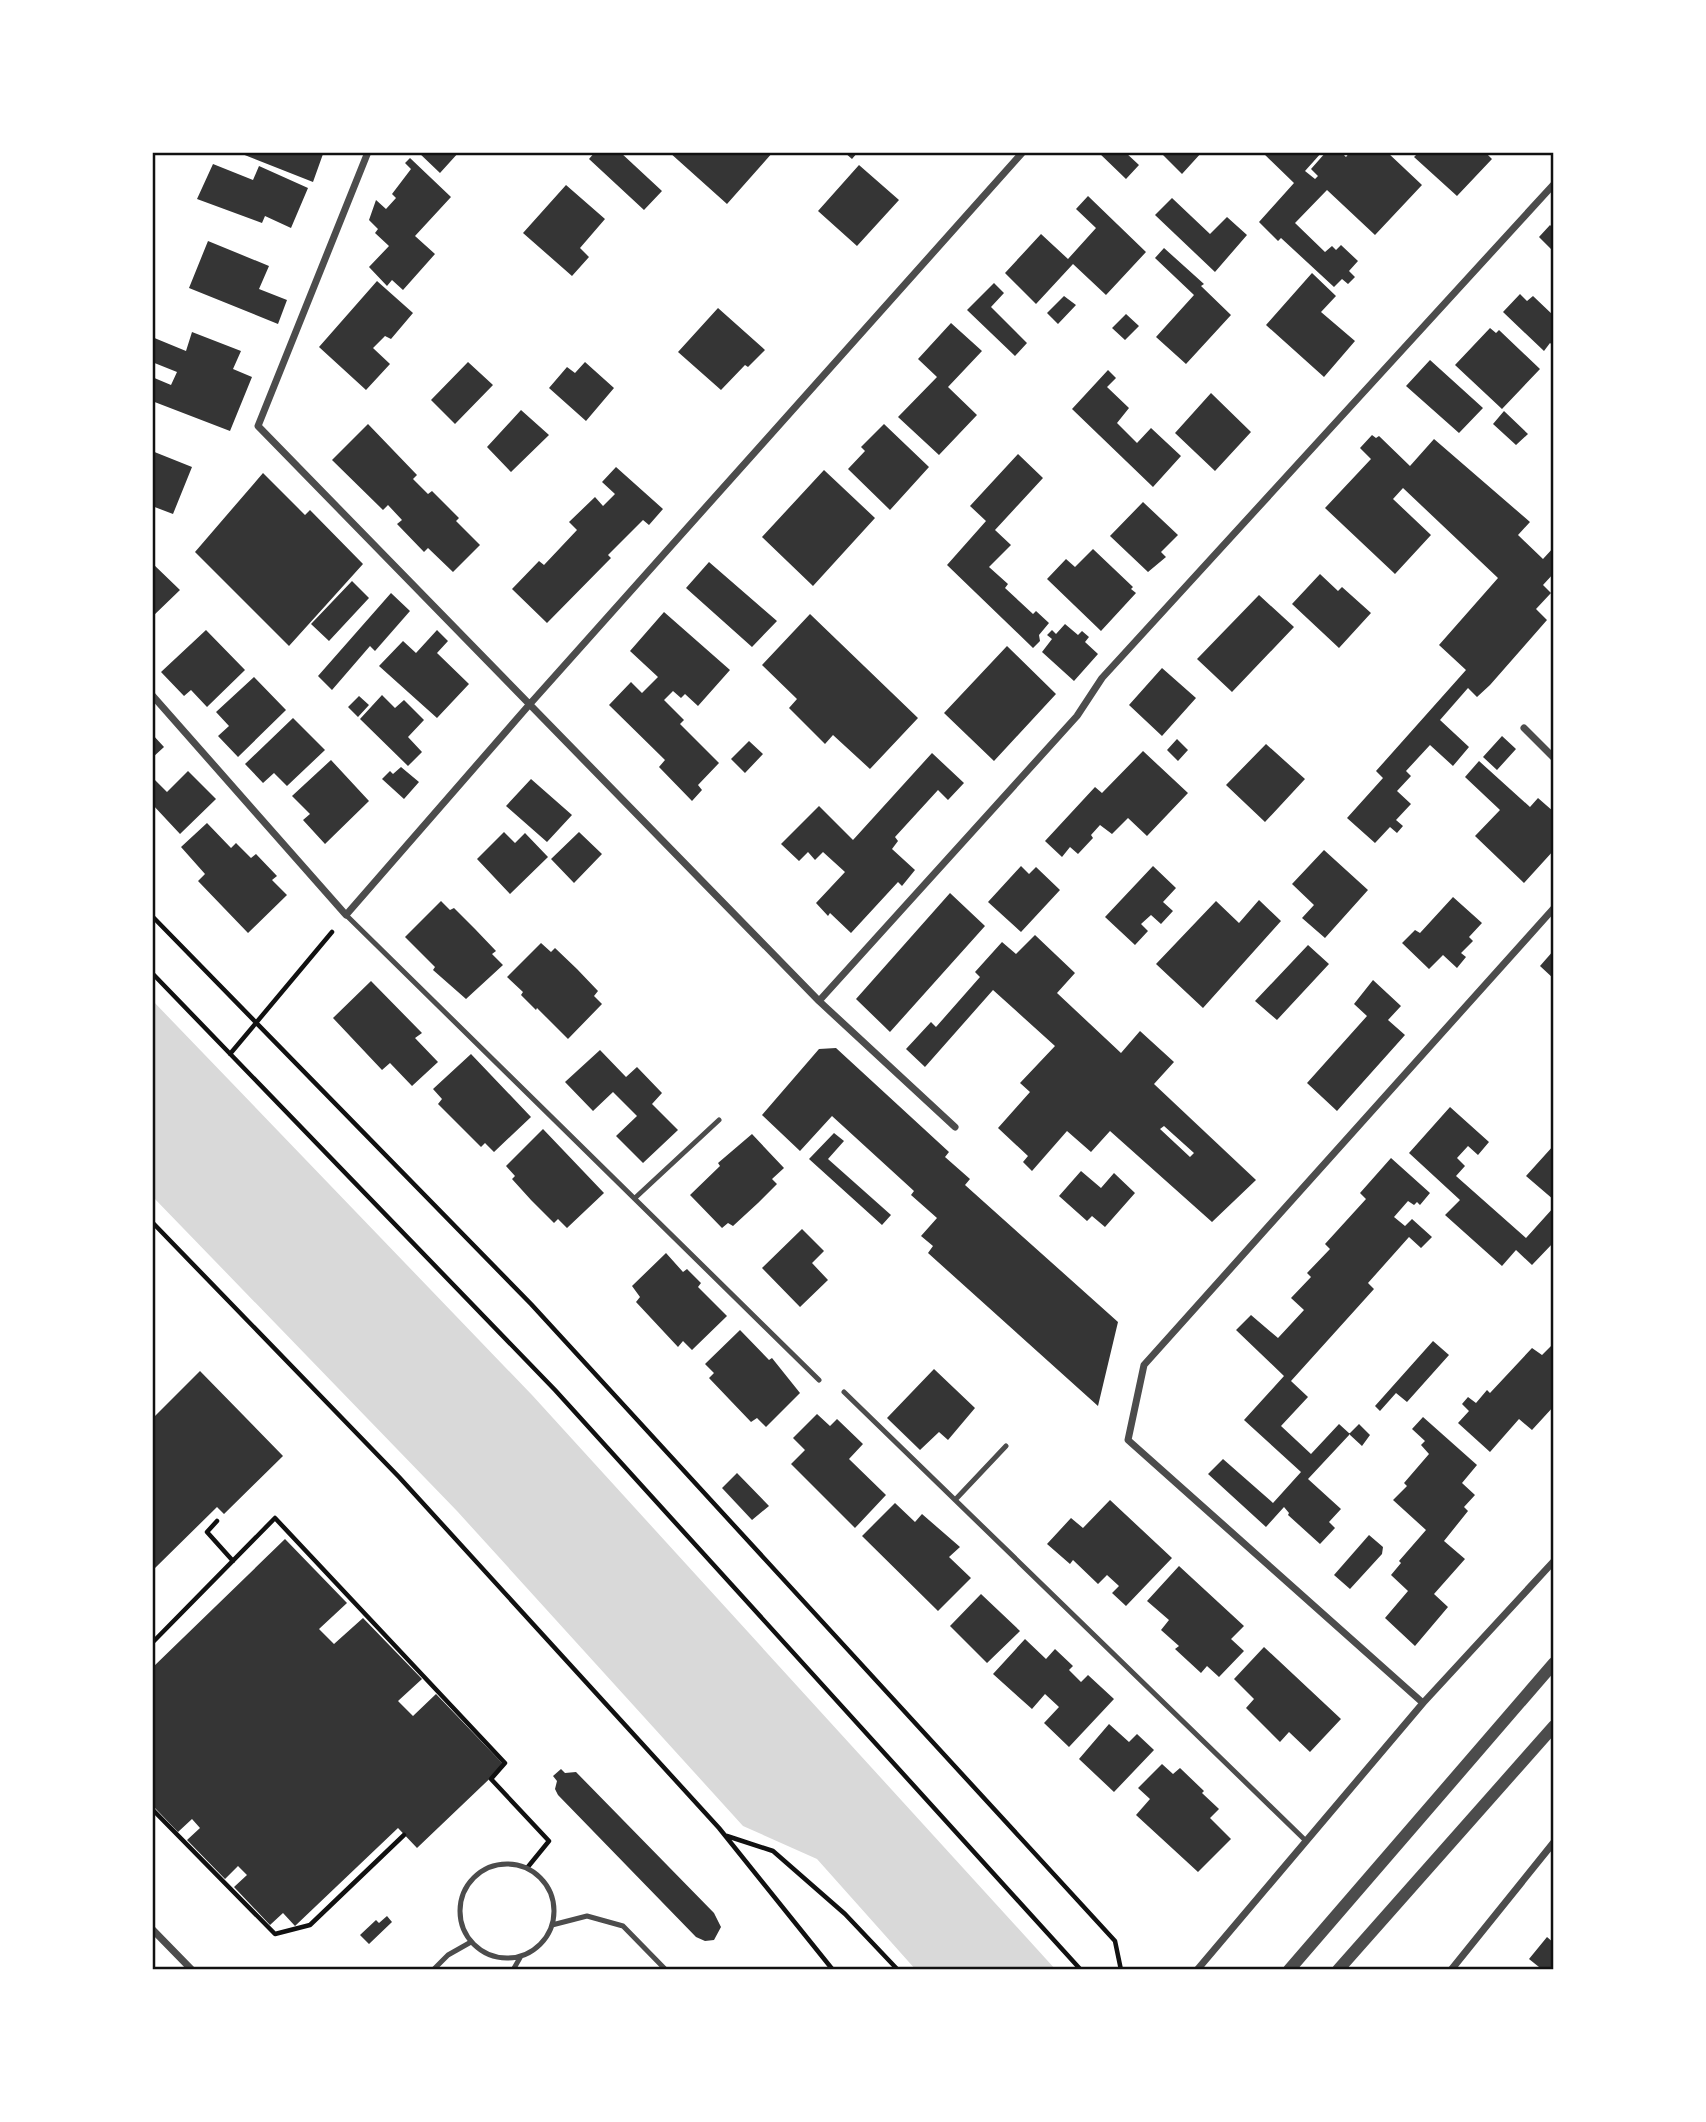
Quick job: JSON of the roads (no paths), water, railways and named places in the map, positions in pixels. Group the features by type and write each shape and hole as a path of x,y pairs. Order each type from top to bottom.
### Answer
{"street":[{"path":"368,152 258,426 819,1001 955,1127"},
{"path":"152,695 346,915 529,705 1023,152"},
{"path":"819,1001 1077,716 1102,678 1554,184"},
{"path":"1524,728 1554,758"},
{"path":"1423,1703 1128,1440 1144,1365 1554,908"},
{"path":"1197,1970 1423,1703 1554,1561"},
{"path":"1289,1970 1554,1663"},
{"path":"1338,1970 1554,1726"},
{"path":"1451,1970 1554,1842"},
{"path":"152,1929 192,1970"}],"lane":[{"path":"346,915 819,1380"},
{"path":"635,1199 719,1120"},
{"path":"844,1392 1306,1842"},
{"path":"955,1500 1006,1446"},
{"path":"512,1864 527,1868 541,1879 550,1892 554,1908 552,1925 547,1936 536,1948 521,1956 505,1958 489,1955 471,1942 463,1928 459,1912 462,1896 470,1881 480,1872 495,1865 512,1864"},
{"path":"552,1925 587,1916 623,1926 666,1970"},
{"path":"433,1970 449,1955 471,1942"},
{"path":"513,1970 521,1956"}]}
